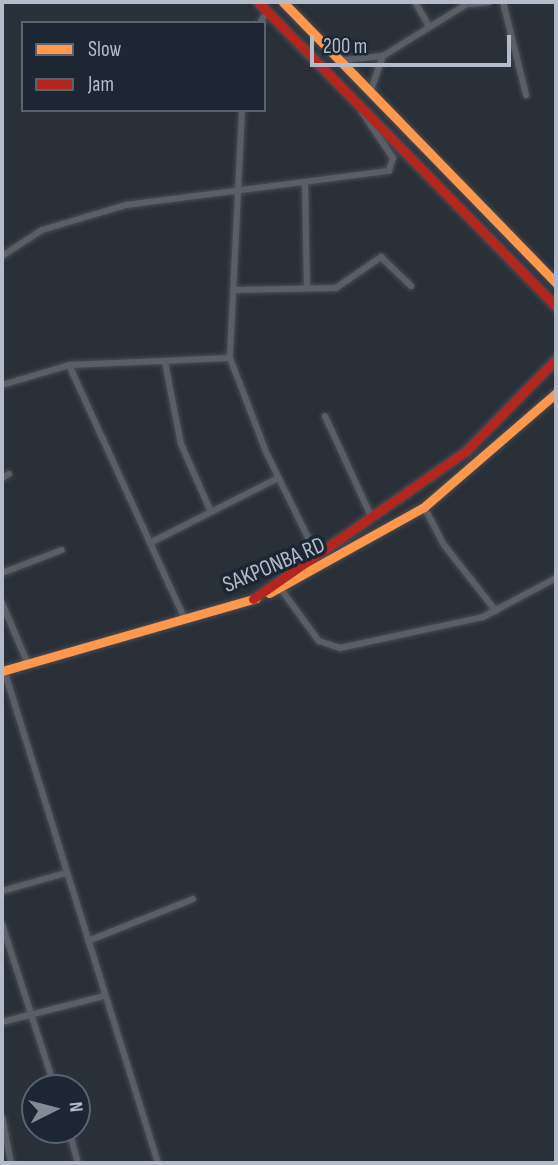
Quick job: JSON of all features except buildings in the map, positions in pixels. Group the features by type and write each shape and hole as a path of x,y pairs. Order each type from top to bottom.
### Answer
{"main road":[{"path":"258,2 361,103 556,307"},
{"path":"283,2 555,282"},
{"path":"253,599 318,558 467,450 556,359"},
{"name":"SAKPONBA RD","path":"3,670 253,599 280,588 424,507 556,393"}],"street":[{"path":"415,2 429,26"},
{"path":"340,61 383,56 470,3 488,2"},
{"path":"503,2 526,94"},
{"path":"261,21 267,12"},
{"path":"370,92 383,56"},
{"path":"2,256 43,230 89,213 393,169 393,158 369,129 361,103"},
{"path":"242,112 230,358 278,478 318,558"},
{"path":"305,183 307,288"},
{"path":"233,290 307,288 350,282 381,257 411,286"},
{"path":"2,385 69,365 230,358"},
{"path":"165,362 181,444 211,512"},
{"path":"69,365 185,619"},
{"path":"325,416 372,518"},
{"path":"150,543 278,478"},
{"path":"424,507 444,545 496,611"},
{"path":"2,573 62,550"},
{"path":"280,588 319,641 340,648 496,611 556,578"},
{"path":"2,603 28,664"},
{"path":"3,670 158,1163"},
{"path":"2,891 66,873"},
{"path":"88,941 193,898"},
{"path":"2,924 50,1074"},
{"path":"2,1021 104,996"},
{"path":"2,1117 11,1163"},
{"path":"73,1144 78,1163"}],"traffic: slow":[{"path":"283,2 556,283"},
{"path":"269,593 424,507 556,393"},
{"path":"2,671 256,598"}],"traffic: jam":[{"path":"258,2 556,306"},
{"path":"253,599 467,450 556,359"}]}
